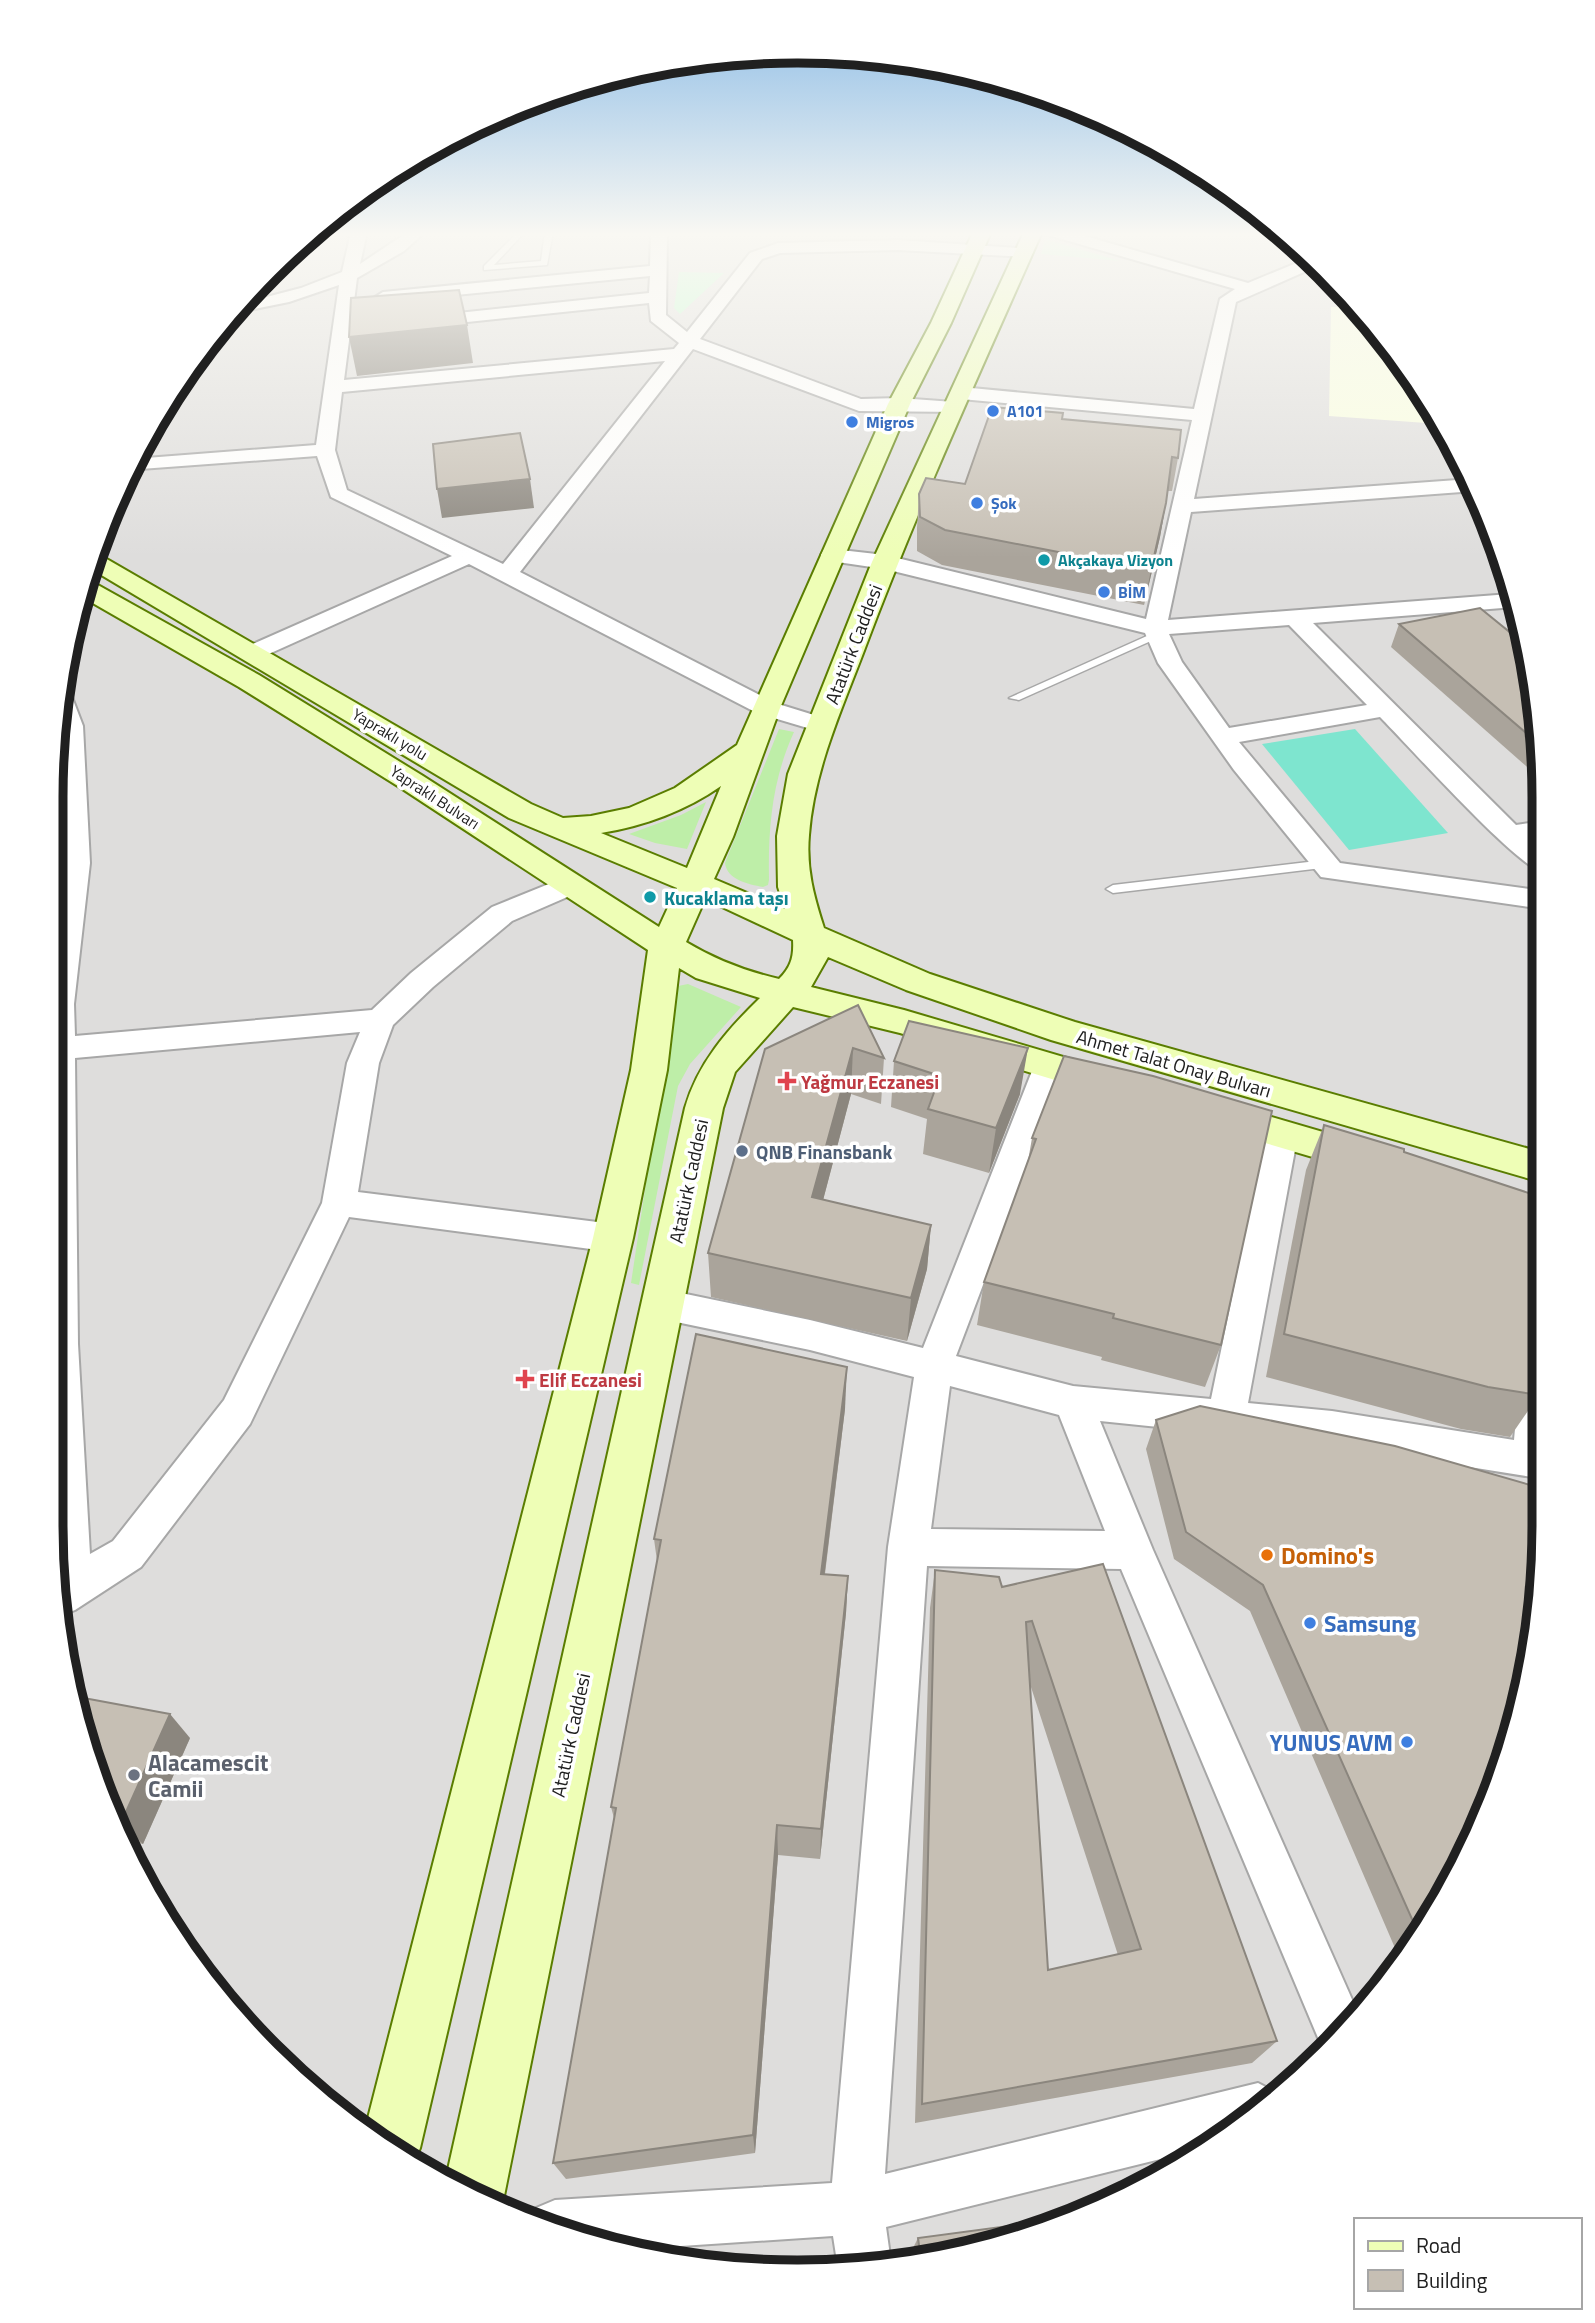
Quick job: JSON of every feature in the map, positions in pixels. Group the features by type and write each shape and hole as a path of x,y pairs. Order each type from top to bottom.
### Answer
{"main road":[{"path":"392,2138 613,1238 649,1070 658,982 666,947 718,836 766,708 832,555 930,340"},
{"name":"Atatürk Caddesi","path":"475,2185 710,1086 738,1044 797,982 811,958 810,936 794,887 793,836 803,774 885,562 987,340"},
{"name":"Yapraklı yolu","path":"101,564 520,811 696,884"},
{"name":"Yapraklı Bulvarı","path":"93,592 249,681 666,947 708,970 787,992"},
{"path":"556,827 604,824 661,808 709,782 750,748"},
{"path":"696,884 755,908 810,936"},
{"name":"Ahmet Talat Onay Bulvarı","path":"810,936 918,982 997,1010 1532,1165"},
{"name":"Ahmet Talat Onay Bulvarı","path":"787,992 904,1022 1140,1093"},
{"name":"Ahmet Talat Onay Bulvarı","path":"1179,1104 1400,1169"}],"street":[{"path":"345,340 333,387 325,450 338,493 507,574 766,708 821,725"},
{"path":"677,340 684,348"},
{"path":"507,574 690,340"},
{"path":"1219,340 1156,631 1170,663 1223,737 1331,871 1532,898"},
{"path":"333,387 684,348 859,405 957,401 1202,415"},
{"path":"144,464 325,450"},
{"path":"1182,506 1462,486"},
{"path":"832,555 885,562 1156,631 1294,617 1505,602"},
{"path":"254,652 470,556"},
{"path":"1294,617 1532,853"},
{"path":"1223,737 1385,709"},
{"path":"63,951 76,863 71,726 68,717"},
{"path":"1510,834 1532,831"},
{"path":"67,1592 127,1554 237,1412 339,1203 363,1063 380,1020 422,980 502,914 571,885"},
{"path":"63,1048 380,1020"},
{"path":"863,2257 856,2208 908,1547 934,1366 1050,1066"},
{"path":"1226,1418 1282,1134"},
{"path":"339,1203 613,1238"},
{"path":"662,1304 810,1335 1073,1402 1332,1429 1532,1460"},
{"path":"1073,1402 1133,1550 1337,2023"},
{"path":"63,1451 70,1556 65,1567"},
{"path":"908,1547 1133,1550"},
{"path":"576,2226 856,2208 1236,2114"}],"lane":[{"path":"1015,698 1156,631"},
{"path":"1113,889 1325,864"}],"shaded area":[{"path":"223,340 1372,340 1434,430 1476,516 1507,607 1526,702 1532,798 1532,1525 1527,1612 1504,1725 1476,1807 1434,1893 1380,1973 1350,2010 1282,2078 1206,2136 1165,2162 1122,2184 1034,2221 941,2246 846,2258 749,2258 654,2246 561,2221 516,2204 430,2162 350,2108 278,2045 245,2010 187,1934 161,1893 119,1807 88,1716 77,1669 69,1621 63,1525 63,798 69,702 88,607 119,516 161,430"},
{"path":"1330,340 1372,340 1430,423 1329,416"},
{"path":"1355,729 1448,833 1349,850 1262,744"}],"green space":[{"path":"779,729 794,732 776,786 769,842 769,880 768,885 763,887 734,877 725,863"},
{"path":"706,802 687,849 655,843 629,834 681,815"},
{"path":"688,984 741,1007 690,1064 678,1086 639,1285 631,1283 675,989"}],"building":[{"path":"992,407 1063,413 1062,419 1181,430 1178,458 1172,457 1166,503 1151,570 945,530 920,517 919,494 926,478 965,484"},
{"path":"520,433 530,479 437,489 433,444"},
{"path":"1480,608 1514,635 1526,702 1529,735 1399,624"},
{"path":"858,1005 884,1058 853,1048 812,1197 931,1225 911,1298 708,1253 765,1049"},
{"path":"909,1021 1028,1048 996,1128 928,1109 940,1076 894,1061"},
{"path":"1064,1056 1153,1076 1272,1111 1221,1345 1113,1318 1114,1314 984,1282 1036,1139 1032,1138"},
{"path":"1324,1125 1404,1149 1404,1152 1532,1194 1532,1394 1488,1387 1284,1334"},
{"path":"696,1334 847,1367 821,1574 848,1576 821,1829 777,1825 753,2135 553,2163 616,1808 611,1807 661,1540 654,1539"},
{"name":"YUNUS AVM","path":"1200,1406 1395,1446 1532,1486 1526,1621 1507,1716 1476,1807 1434,1893 1414,1924 1263,1585 1186,1532 1156,1420"},
{"path":"1103,1564 1277,2041 922,2104 935,1570 999,1577 1002,1587","holes":["1032,1621 1141,1949 1048,1970 1026,1622"]},
{"path":"84,1698 170,1714 124,1817 102,1762"},
{"path":"1024,2224 920,2250 918,2238"}],"place":[{"name":"A101","path":"993,411"},
{"name":"Migros","path":"852,422"},
{"name":"Şok","path":"977,503"},
{"name":"Akçakaya Vizyon","path":"1044,560"},
{"name":"BİM","path":"1104,592"},
{"name":"Kucaklama taşı","path":"650,897"},
{"name":"Yağmur Eczanesi","path":"787,1081"},
{"name":"QNB Finansbank","path":"742,1151"},
{"name":"Elif Eczanesi","path":"525,1379"},
{"name":"Domino's","path":"1267,1555"},
{"name":"Samsung","path":"1310,1623"},
{"name":"YUNUS AVM","path":"1407,1742"},
{"name":"Alacamescit Camii","path":"134,1775"}]}
